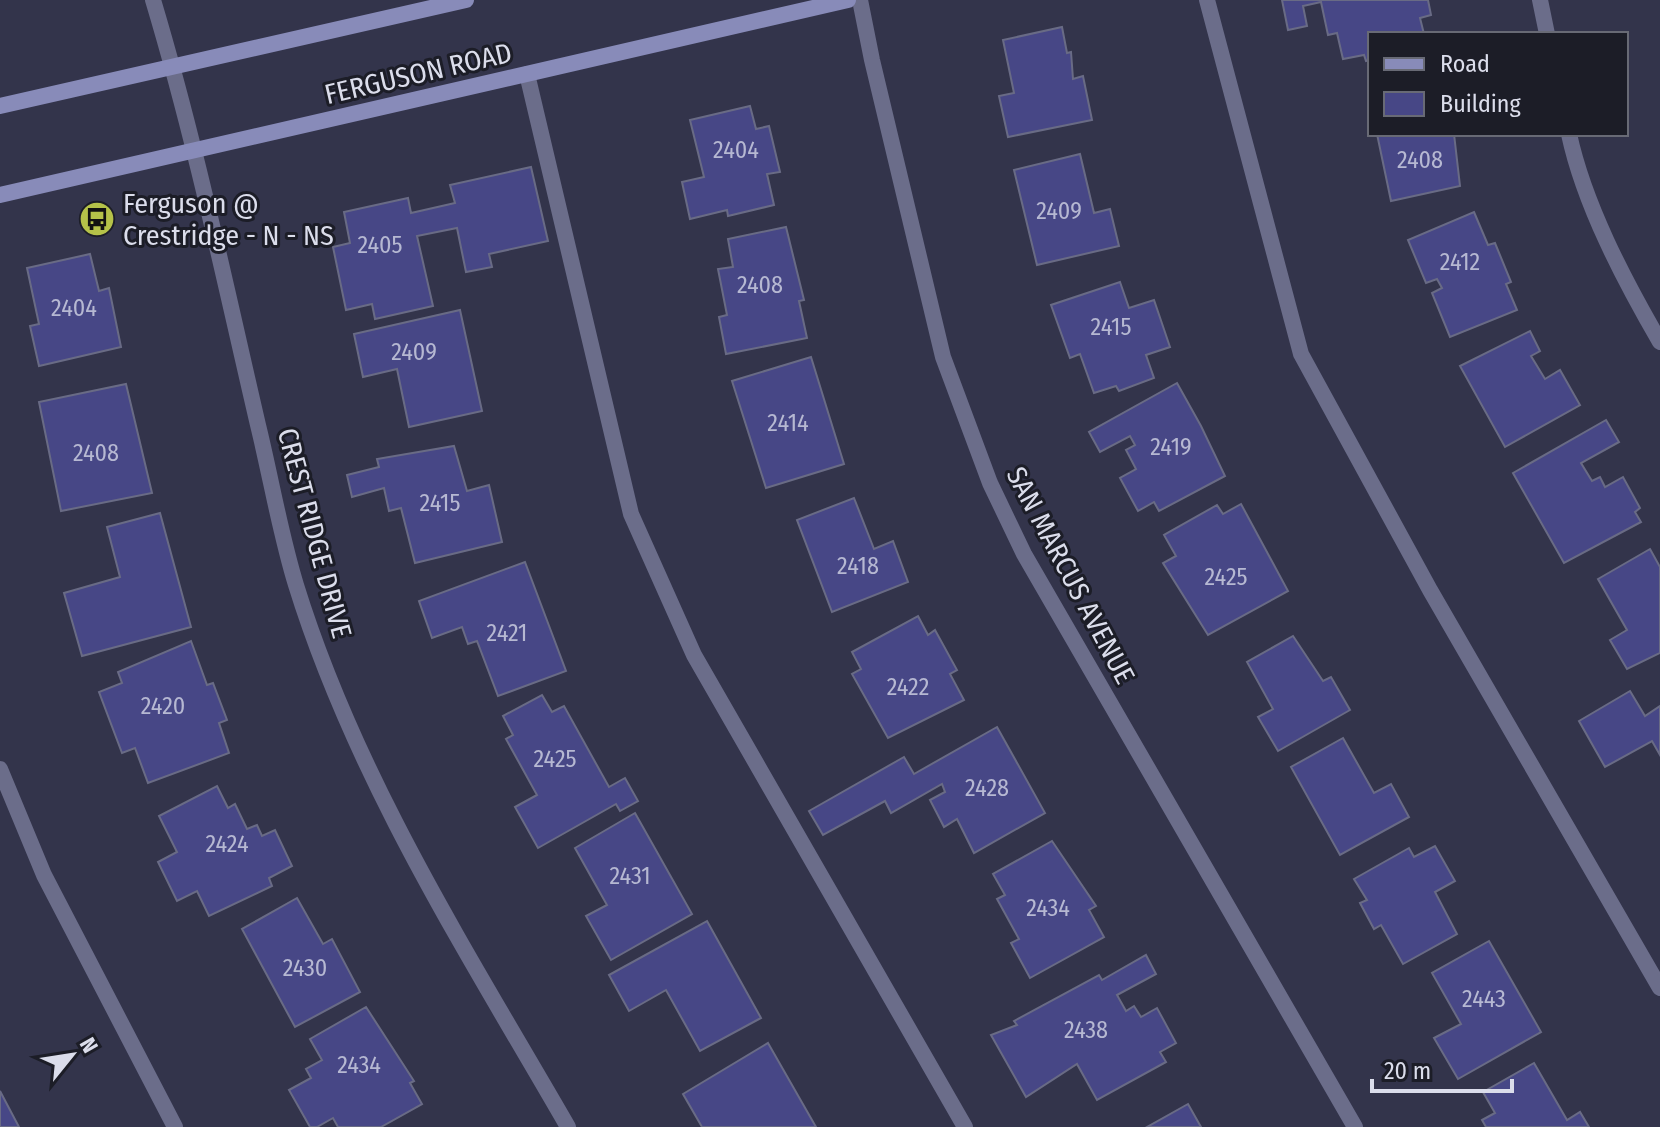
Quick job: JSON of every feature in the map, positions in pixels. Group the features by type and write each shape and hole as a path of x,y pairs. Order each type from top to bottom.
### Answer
{"main road":[{"path":"0,106 466,0"},
{"name":"FERGUSON ROAD","path":"0,195 848,0"}],"street":[{"name":"CREST RIDGE DRIVE","path":"153,0 194,151 295,584 337,701 389,812 568,1127"},
{"name":"SAN MARCUS AVENUE","path":"860,0 943,357 990,483 1024,554 1355,1127"},
{"path":"1207,0 1301,354 1438,604 1660,988"},
{"path":"1540,0 1547,32"},
{"path":"527,74 631,514 694,655 965,1127"},
{"path":"1569,136 1575,163 1628,286 1660,342"},
{"path":"0,769 44,875 175,1127"}],"building":[{"path":"1282,0 1428,0 1431,15 1420,18 1424,32 1368,32 1366,61 1364,55 1343,59 1337,33 1328,35 1321,2 1303,6 1307,26 1288,30"},
{"path":"1062,27 1067,53 1071,52 1073,79 1083,76 1092,120 1008,137 999,96 1014,93 1003,40"},
{"path":"750,106 756,129 769,126 780,172 767,174 774,205 728,216 727,210 690,219 682,182 704,177 690,120"},
{"path":"1377,136 1454,136 1460,186 1391,201"},
{"path":"1080,154 1094,213 1110,209 1119,246 1037,265 1014,170"},
{"path":"531,167 548,241 489,254 492,267 466,272 457,228 417,236 433,306 375,319 372,304 346,310 333,247 350,243 344,212 408,198 411,213 455,203 450,185"},
{"path":"1474,212 1488,245 1495,243 1511,282 1506,284 1517,310 1450,337 1432,293 1442,288 1437,279 1426,283 1408,240"},
{"path":"786,227 804,300 799,301 807,338 726,354 719,317 727,315 718,269 733,267 728,239"},
{"path":"90,254 99,291 109,288 121,347 39,366 30,326 39,324 27,268"},
{"path":"1120,282 1129,308 1154,300 1170,347 1146,355 1154,378 1119,391 1116,386 1094,393 1080,354 1070,358 1051,305"},
{"path":"460,310 482,411 409,427 397,369 363,377 354,334"},
{"path":"1530,331 1540,351 1531,356 1545,379 1560,370 1580,405 1505,447 1460,366"},
{"path":"811,357 844,464 766,488 732,381"},
{"path":"1177,383 1225,476 1159,511 1154,502 1138,511 1120,478 1136,469 1126,450 1135,445 1130,436 1100,452 1089,432"},
{"path":"126,384 152,493 61,511 39,402"},
{"path":"1606,420 1619,442 1581,463 1592,481 1600,477 1605,487 1623,477 1640,508 1635,512 1641,522 1564,563 1513,473"},
{"path":"454,446 467,491 489,485 502,542 415,563 401,508 389,511 384,488 352,497 347,475 379,467 377,459"},
{"path":"854,498 874,549 893,541 908,582 832,612 797,520"},
{"path":"1241,504 1288,591 1208,635 1163,563 1176,556 1164,535 1217,505 1223,514"},
{"path":"160,513 191,627 82,656 64,593 120,577 107,527"},
{"path":"1650,549 1660,567 1660,653 1627,669 1610,640 1627,630 1598,579"},
{"path":"525,562 566,671 498,696 477,641 468,644 462,627 432,638 419,601"},
{"path":"918,616 928,635 935,630 957,670 950,674 964,700 888,738 852,674 861,669 852,652"},
{"path":"1293,636 1323,681 1331,677 1350,710 1278,751 1258,717 1273,709 1247,662"},
{"path":"191,641 207,685 213,683 227,720 219,723 229,753 148,783 135,748 122,753 99,692 122,683 118,672"},
{"path":"1630,691 1645,716 1660,706 1660,755 1652,741 1605,767 1579,721"},
{"path":"542,695 552,712 564,706 609,787 625,778 638,801 620,811 616,804 538,848 515,807 537,795 506,739 513,735 503,716"},
{"path":"997,727 1045,813 974,853 957,819 944,827 930,800 945,792 942,784 891,813 885,801 823,835 809,811 904,757 914,774"},
{"path":"1343,738 1374,793 1391,784 1409,817 1340,855 1291,767"},
{"path":"217,786 228,808 235,804 247,829 257,825 262,836 275,830 292,866 269,878 272,886 209,916 197,891 177,901 158,862 177,852 159,816"},
{"path":"635,813 692,914 611,960 586,916 607,905 575,848"},
{"path":"1052,841 1096,906 1089,910 1104,937 1030,978 1011,943 1019,939 997,899 1005,895 993,874"},
{"path":"1435,846 1455,881 1435,892 1457,934 1403,964 1381,925 1374,929 1360,903 1367,900 1354,879 1409,848 1414,857"},
{"path":"297,898 323,944 332,939 360,992 295,1027 242,929"},
{"path":"707,921 761,1018 700,1051 666,990 629,1011 609,975"},
{"path":"1489,941 1541,1032 1458,1079 1434,1038 1461,1024 1432,973"},
{"path":"1146,955 1156,974 1117,995 1126,1011 1134,1006 1141,1017 1157,1008 1176,1043 1160,1052 1166,1062 1097,1100 1077,1064 1026,1097 991,1035 1017,1025 1014,1021 1099,975 1102,980"},
{"path":"366,1007 414,1081 410,1083 422,1104 381,1127 338,1127 333,1118 317,1127 310,1127 289,1090 311,1078 306,1069 322,1060 310,1039"},
{"path":"768,1043 816,1127 702,1127 683,1094"},
{"path":"1534,1063 1567,1120 1580,1112 1589,1127 1486,1127 1482,1120 1495,1113 1483,1092"},
{"path":"0,1091 19,1127 0,1127"},
{"path":"1188,1104 1201,1127 1147,1127"}],"place":[{"name":"Ferguson @ Crestridge - N - NS","path":"97,219"}]}
